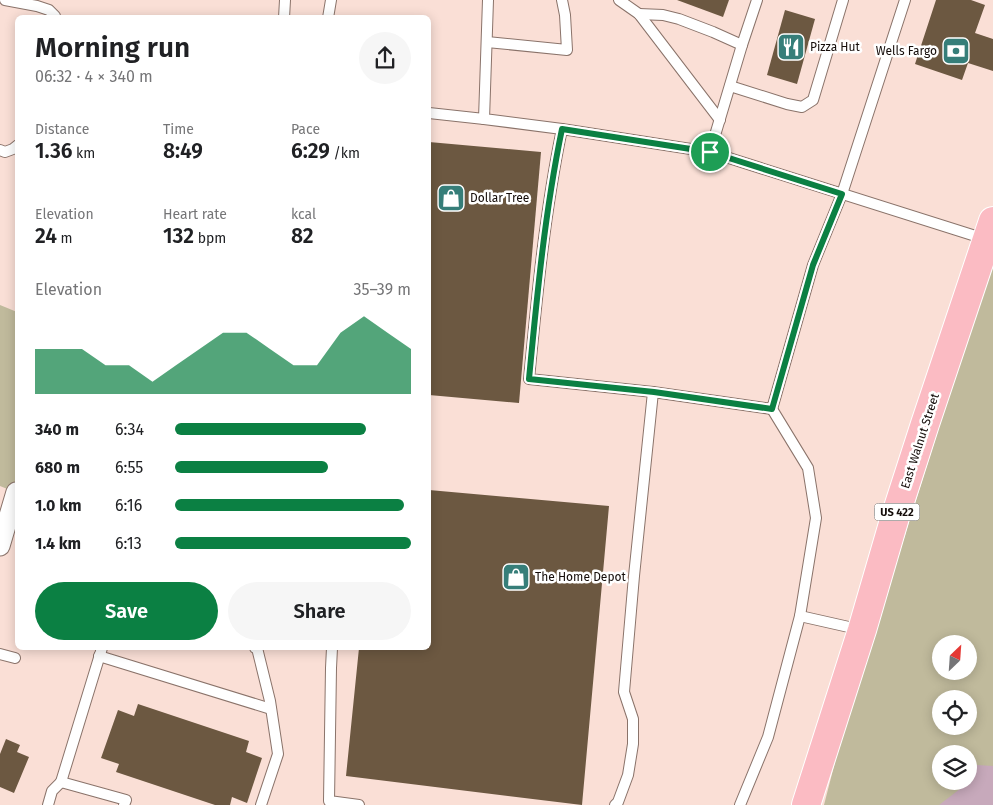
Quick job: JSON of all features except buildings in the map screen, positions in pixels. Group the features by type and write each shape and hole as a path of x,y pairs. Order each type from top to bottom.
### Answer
{"highway":[{"name":"East Walnut Street","path":"806,805 862,630 895,517 990,230"}],"street":[{"path":"0,546 15,495"}],"lane":[{"path":"4,0 37,6 49,10 54,15"},
{"path":"284,15 285,0"},
{"path":"328,15 331,0"},
{"path":"484,119 488,0"},
{"path":"487,42 567,50 562,0"},
{"path":"619,0 638,14 720,120"},
{"path":"710,152 757,0"},
{"path":"730,86 802,107 813,100 843,0"},
{"path":"740,805 768,736 800,616 816,518 808,468 772,409 813,265 842,194 905,0"},
{"path":"638,14 663,15 679,19 742,45"},
{"path":"431,113 562,129 710,152 842,194 990,230"},
{"path":"562,129 553,173 538,288 529,379 654,392 772,409"},
{"path":"0,150 5,152 15,147"},
{"path":"615,805 618,802 628,775 633,744 632,719 624,692 634,576 654,392"},
{"path":"800,616 862,630"},
{"path":"257,650 271,709 278,754 261,805"},
{"path":"332,650 331,803 359,805"},
{"path":"48,805 52,791 61,782 100,652 271,709"},
{"path":"0,654 15,658"},
{"path":"61,782 126,800 124,805"}],"shaded area":[{"path":"993,256 993,805 824,805 842,735"},
{"path":"0,305 15,311 15,492 0,486"},
{"path":"977,765 993,766 993,805 939,805 959,790 977,790"}],"place":[{"name":"Pizza Hut","path":"791,47"},
{"name":"Wells Fargo","path":"956,51"},
{"name":"Dollar Tree","path":"451,198"},
{"name":"The Home Depot","path":"516,577"}],"route":[{"path":"562,129 710,152 842,194 813,265 772,409 654,392 529,379 538,288 553,173 562,129"}]}
